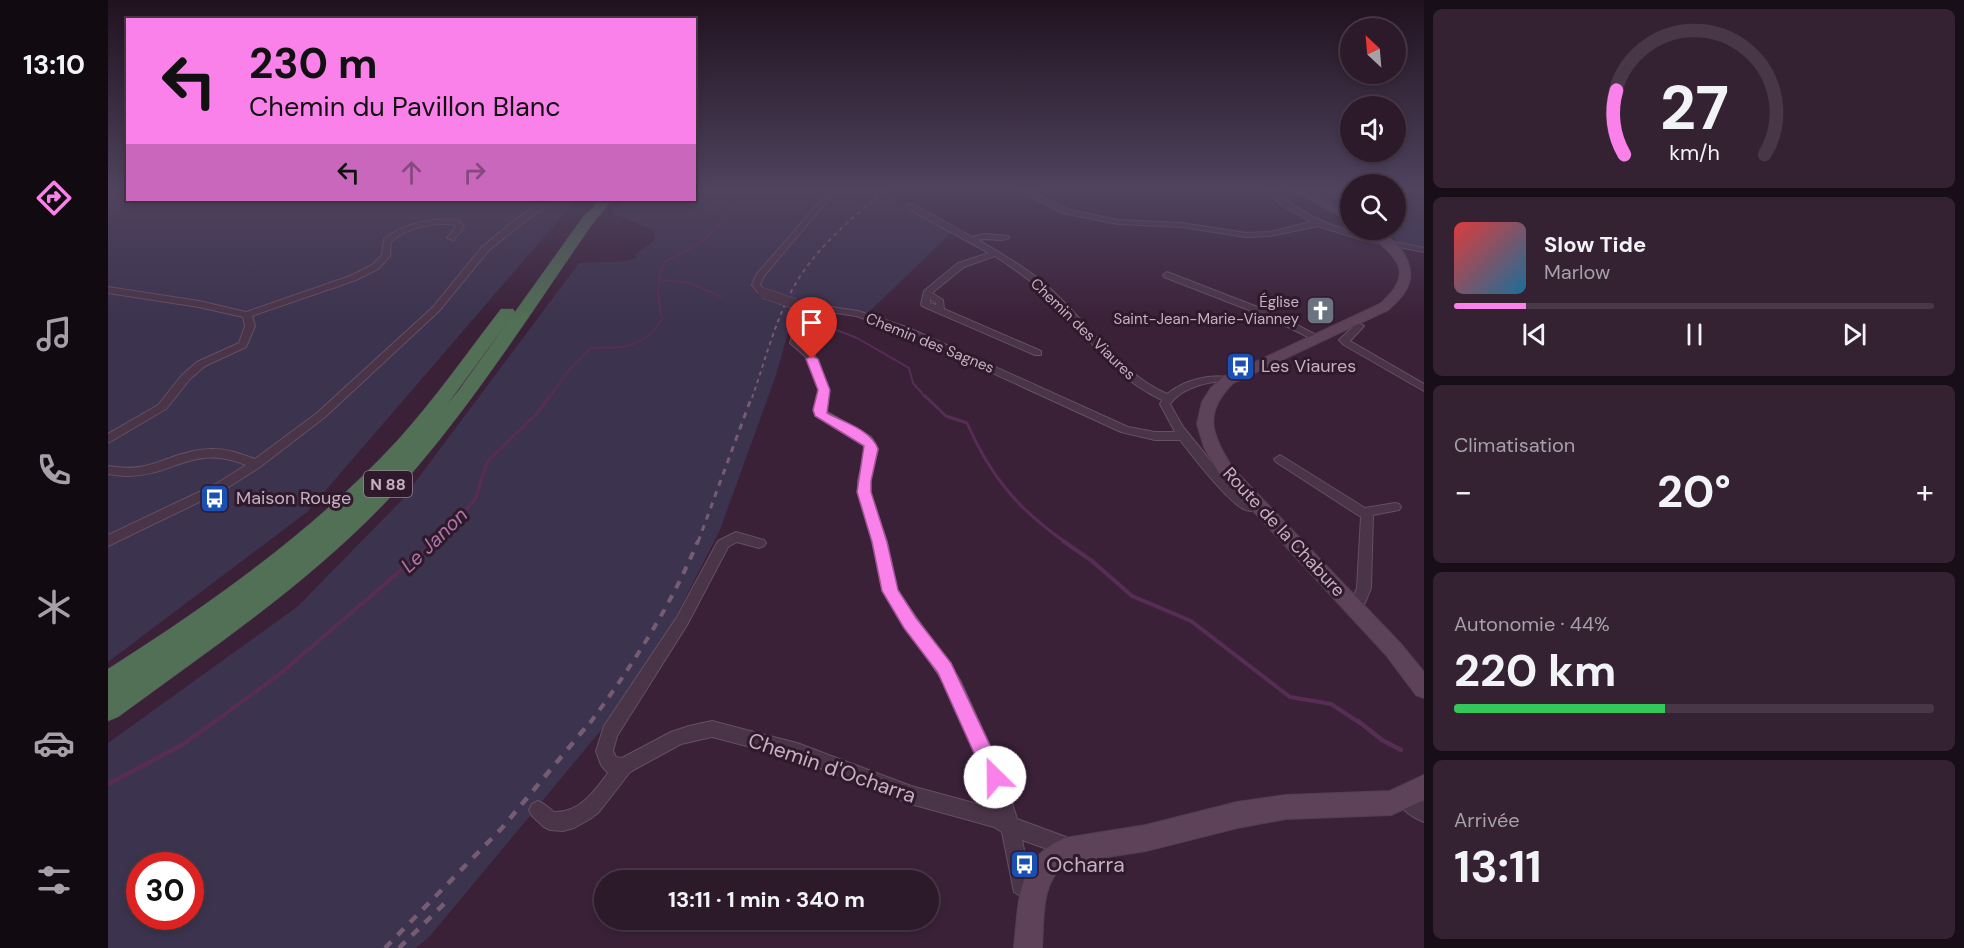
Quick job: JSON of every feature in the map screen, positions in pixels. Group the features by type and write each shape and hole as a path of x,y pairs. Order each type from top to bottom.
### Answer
{"highway":[{"name":"N 88","path":"108,684 247,586 320,526 382,468 435,408 569,233"},
{"name":"N 88","path":"108,708 260,599 335,536 403,470 466,394 579,233"}],"main road":[{"name":"Route de la Chabure","path":"1384,240 1402,264 1406,284 1402,292 1390,303 1228,380 1219,387 1206,406 1204,416 1207,438 1226,471 1393,649 1424,688"},
{"path":"1028,948 1033,892 1043,868 1052,858 1065,851 1146,838 1237,815 1286,807 1330,803 1381,804 1418,799"}],"street":[{"path":"108,290 199,304 247,315 364,273 386,256 387,241 399,233"},
{"path":"451,238 455,233"},
{"path":"108,541 198,498 256,464 336,402 424,321 486,248 504,233"},
{"name":"Chemin des Sagnes","path":"795,233 760,274 756,285 764,293 801,305 858,314 906,330 1125,430 1139,434 1185,436"},
{"name":"Chemin des Viaures","path":"957,233 994,254 1043,287 1129,376 1166,398"},
{"path":"1230,233 1246,236 1274,233"},
{"path":"1354,233 1424,250"},
{"path":"969,240 984,236 1005,238"},
{"path":"994,254 964,263 927,293 925,304 1038,353"},
{"path":"1167,275 1275,317 1317,338"},
{"path":"801,305 795,342 810,356 824,390 820,412 870,444 872,449 864,481 864,492 880,542 890,591 910,623 945,668 954,685 995,777 1010,826 1021,885 1033,892"},
{"path":"108,439 162,407 186,377 201,364 243,345 250,326 247,315"},
{"path":"1352,322 1359,326 1345,337 1344,340 1347,343 1424,388"},
{"path":"1228,380 1216,377 1178,391 1166,398 1167,410 1185,436 1239,498 1250,507 1257,506"},
{"path":"108,470 123,472 142,469 211,451 232,454 256,464"},
{"path":"1280,459 1365,513 1368,518 1364,588 1360,599 1348,602"},
{"path":"1365,513 1395,507"},
{"path":"624,766 614,767 608,763 604,753 604,744 682,621 723,544 736,537 759,543"},
{"name":"Chemin d'Ocharra","path":"538,810 550,821 573,821 586,812 624,766 676,738 698,730 712,729 797,751 911,795 998,819 1010,826 1059,844 1065,851"}],"shaded area":[{"path":"108,233 547,233 307,512 108,662"},
{"path":"655,233 951,233 868,313 797,301 776,375 720,530 668,632 607,723 430,936 416,948 108,948 108,743 297,607 401,501 579,263 628,261 637,257 634,255 654,241"},
{"path":"1406,233 1424,233 1424,248 1397,240 1406,240"}],"waterway":[{"name":"Le Janon","path":"659,280 660,271 666,261 702,242 710,233"},
{"name":"Le Janon","path":"549,398 569,370 591,348 631,345 639,342 654,330 662,320 658,293 659,280"},
{"path":"659,280 688,282 721,297"},
{"path":"821,324 857,338 909,368 913,383 926,398"},
{"name":"Le Janon","path":"435,541 475,500 487,462 538,412 550,396"},
{"path":"925,396 946,416 967,423 985,459 1007,490 1033,517 1065,542"},
{"name":"Le Janon","path":"213,723 280,674 435,541"},
{"path":"1063,541 1092,561 1132,596 1191,621 1290,697 1331,704 1360,723"},
{"name":"Le Janon","path":"108,784 182,745 215,721"},
{"path":"1358,721 1382,740 1401,750"}],"railway":[{"path":"752,398 778,321 791,292 808,265 836,233"},
{"path":"698,542 752,396"},
{"path":"590,723 650,635 676,589 698,541"},
{"path":"385,948 502,828 591,721"},
{"path":"399,948 446,902"}],"place":[{"name":"Église Saint-Jean-Marie-Vianney","path":"1320,311"},
{"name":"Les Viaures","path":"1240,366"},
{"name":"Maison Rouge","path":"215,498"},
{"name":"Ocharra","path":"1025,865"}],"route":[{"path":"812,359 824,390 820,410 822,416 861,436 867,440 872,449 864,481 864,492 880,542 890,591 910,623 945,668 995,777"}]}
